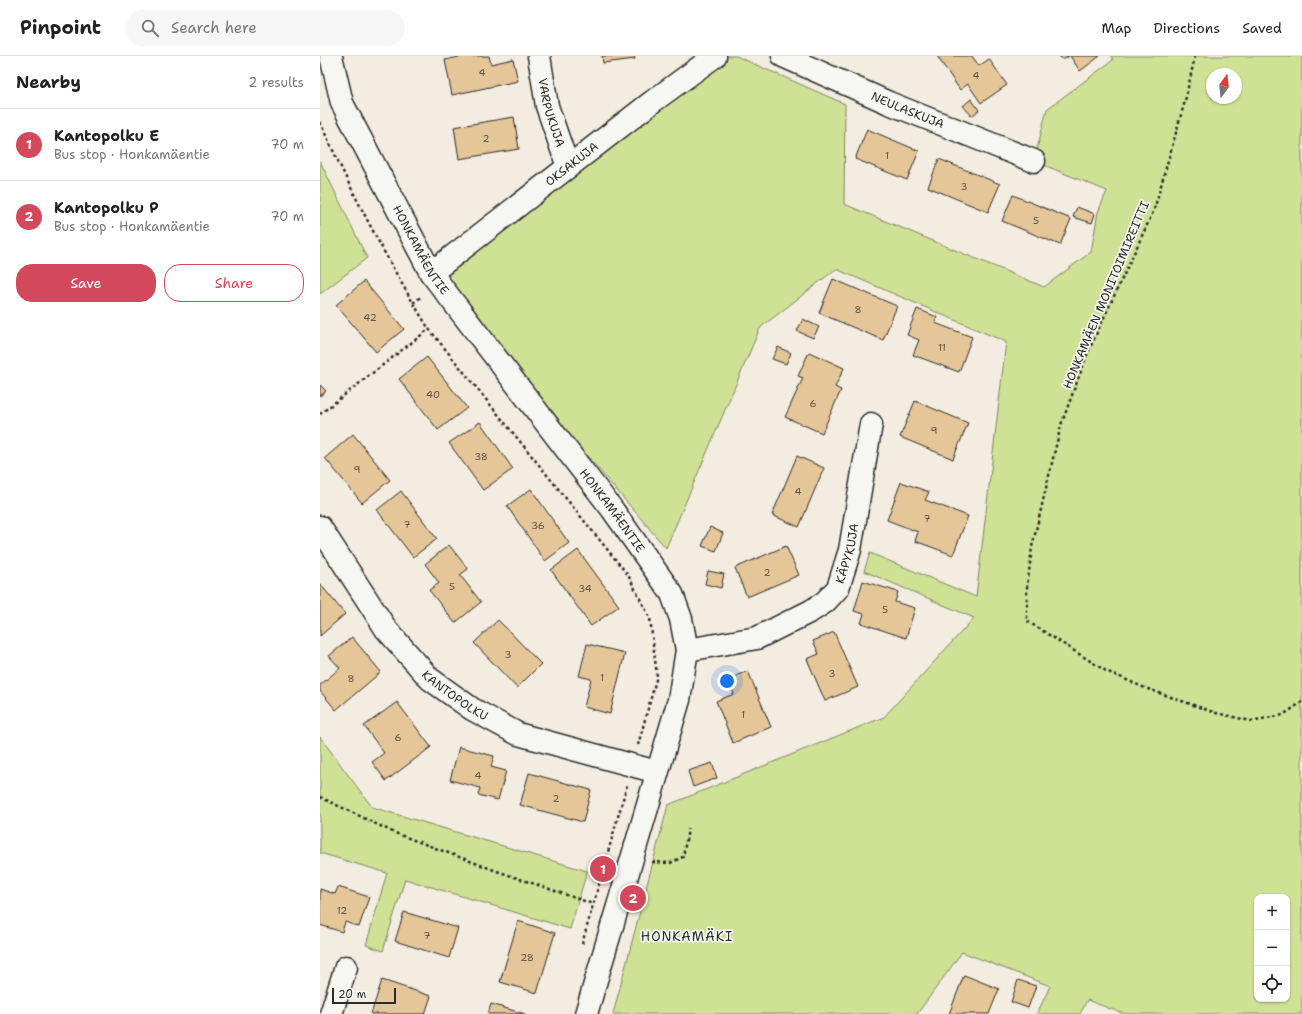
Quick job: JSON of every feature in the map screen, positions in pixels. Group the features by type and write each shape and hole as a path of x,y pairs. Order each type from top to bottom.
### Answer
{"street":[{"name":"HONKAMÄENTIE","path":"331,56 342,103 431,273 612,509 672,594 681,620 687,650 679,700 586,1014"},
{"name":"VARPUKUJA","path":"539,56 547,106 568,167"},
{"name":"OKSAKUJA","path":"431,273 714,56"},
{"name":"NEULASKUJA","path":"782,56 889,103 1034,162"},
{"name":"KÄPYKUJA","path":"687,650 757,638 812,611 825,602 838,588 850,550 871,424"},
{"name":"KANTOPOLKU","path":"320,527 386,629 430,679 472,709 518,734 657,772"},
{"path":"331,1014 346,967"}],"path":[{"name":"HONKAMÄEN MONITOIMIREITTI","path":"1195,56 1185,101 1154,210 1088,352 1061,425 1032,547 1027,588 1027,621 1106,671 1145,688 1216,713 1251,721 1283,715 1302,702"},
{"path":"320,122 365,216 404,288 429,329 628,575 650,618 657,676 581,948"},
{"path":"320,414 429,329"},
{"path":"320,797 395,833 494,870 593,904"},
{"path":"632,859 670,863 683,857 688,829"}],"green space":[{"path":"715,56 736,56 845,104 844,204 1044,287 1091,252 1098,212 1107,191 1034,161 1047,109 1113,60 1111,56 1302,56 1302,1014 1124,1014 1087,1000 1080,1014 1037,1014 1050,986 962,952 917,1014 613,1014 668,805 884,717 974,618 864,571 870,553 976,597 1006,342 836,269 760,328 666,548 431,273"},
{"path":"320,161 367,258 320,294"},
{"path":"320,737 372,807 587,871 570,929 405,879 383,951 366,945 387,873 320,853"}],"building":[{"path":"464,56 489,56 491,64 513,59 518,81 452,95 445,60"},
{"path":"602,56 634,56 635,59 603,63"},
{"path":"937,56 972,56 979,66 989,59 1007,85 981,103 968,84 960,90"},
{"path":"1059,56 1069,56 1063,60"},
{"path":"1070,56 1100,56 1080,71"},
{"path":"971,99 979,110 972,116 963,106"},
{"path":"514,117 519,149 459,159 454,127"},
{"path":"867,129 919,151 907,180 855,159"},
{"path":"939,159 1000,184 988,212 928,187"},
{"path":"1013,195 1071,219 1060,245 1002,221"},
{"path":"1077,207 1095,214 1092,223 1073,217"},
{"path":"833,279 897,306 883,340 819,313"},
{"path":"364,281 404,329 376,352 336,305"},
{"path":"917,309 937,317 935,323 972,337 959,372 913,355 919,340 907,335"},
{"path":"803,319 819,327 813,338 797,331"},
{"path":"778,347 791,353 786,364 772,359"},
{"path":"809,352 844,368 835,387 841,390 822,433 785,417 803,378 798,376"},
{"path":"427,357 467,408 438,430 399,379"},
{"path":"320,385 326,391 320,396"},
{"path":"915,401 968,423 953,459 900,437"},
{"path":"480,422 513,469 483,490 449,443"},
{"path":"353,434 390,480 362,503 325,458"},
{"path":"797,456 824,468 799,527 772,515"},
{"path":"901,482 929,492 925,500 968,516 953,555 915,541 918,532 887,520"},
{"path":"531,489 569,543 545,561 507,506"},
{"path":"401,491 437,539 413,557 377,510"},
{"path":"710,527 723,533 716,551 702,546"},
{"path":"449,545 468,569 460,575 481,602 455,623 429,590 439,583 425,564"},
{"path":"786,546 799,575 747,597 735,568"},
{"path":"578,550 619,606 591,626 551,570"},
{"path":"708,571 724,574 721,588 705,584"},
{"path":"863,581 898,592 895,602 915,608 906,638 861,623 864,614 854,611"},
{"path":"320,584 345,614 320,636"},
{"path":"498,620 541,664 517,688 474,643"},
{"path":"834,632 858,687 825,701 807,659 819,654 813,641"},
{"path":"352,637 381,672 336,710 320,691 320,685 340,668 329,656"},
{"path":"587,644 625,653 610,714 584,707 591,679 579,676"},
{"path":"748,671 771,727 733,743 716,701 734,694 728,679"},
{"path":"397,702 431,747 386,781 372,762 384,753 364,726"},
{"path":"459,747 494,756 491,767 506,771 498,800 478,795 480,788 450,780"},
{"path":"712,763 717,778 693,787 688,771"},
{"path":"529,773 591,790 583,822 520,805"},
{"path":"338,887 369,897 359,927 345,922 342,932 320,925 320,889 335,894"},
{"path":"404,912 458,928 449,958 395,941"},
{"path":"518,921 555,933 537,993 500,982"},
{"path":"964,975 999,989 989,1014 949,1014"},
{"path":"382,980 431,996 425,1014 371,1014"},
{"path":"1018,980 1036,986 1028,1008 1011,1002"},
{"path":"491,1004 525,1014 488,1014"}],"place":[{"name":"Kantopolku E","path":"603,869"},
{"name":"Kantopolku P","path":"633,898"}],"district":[{"name":"HONKAMÄKI","path":"687,936"}]}
